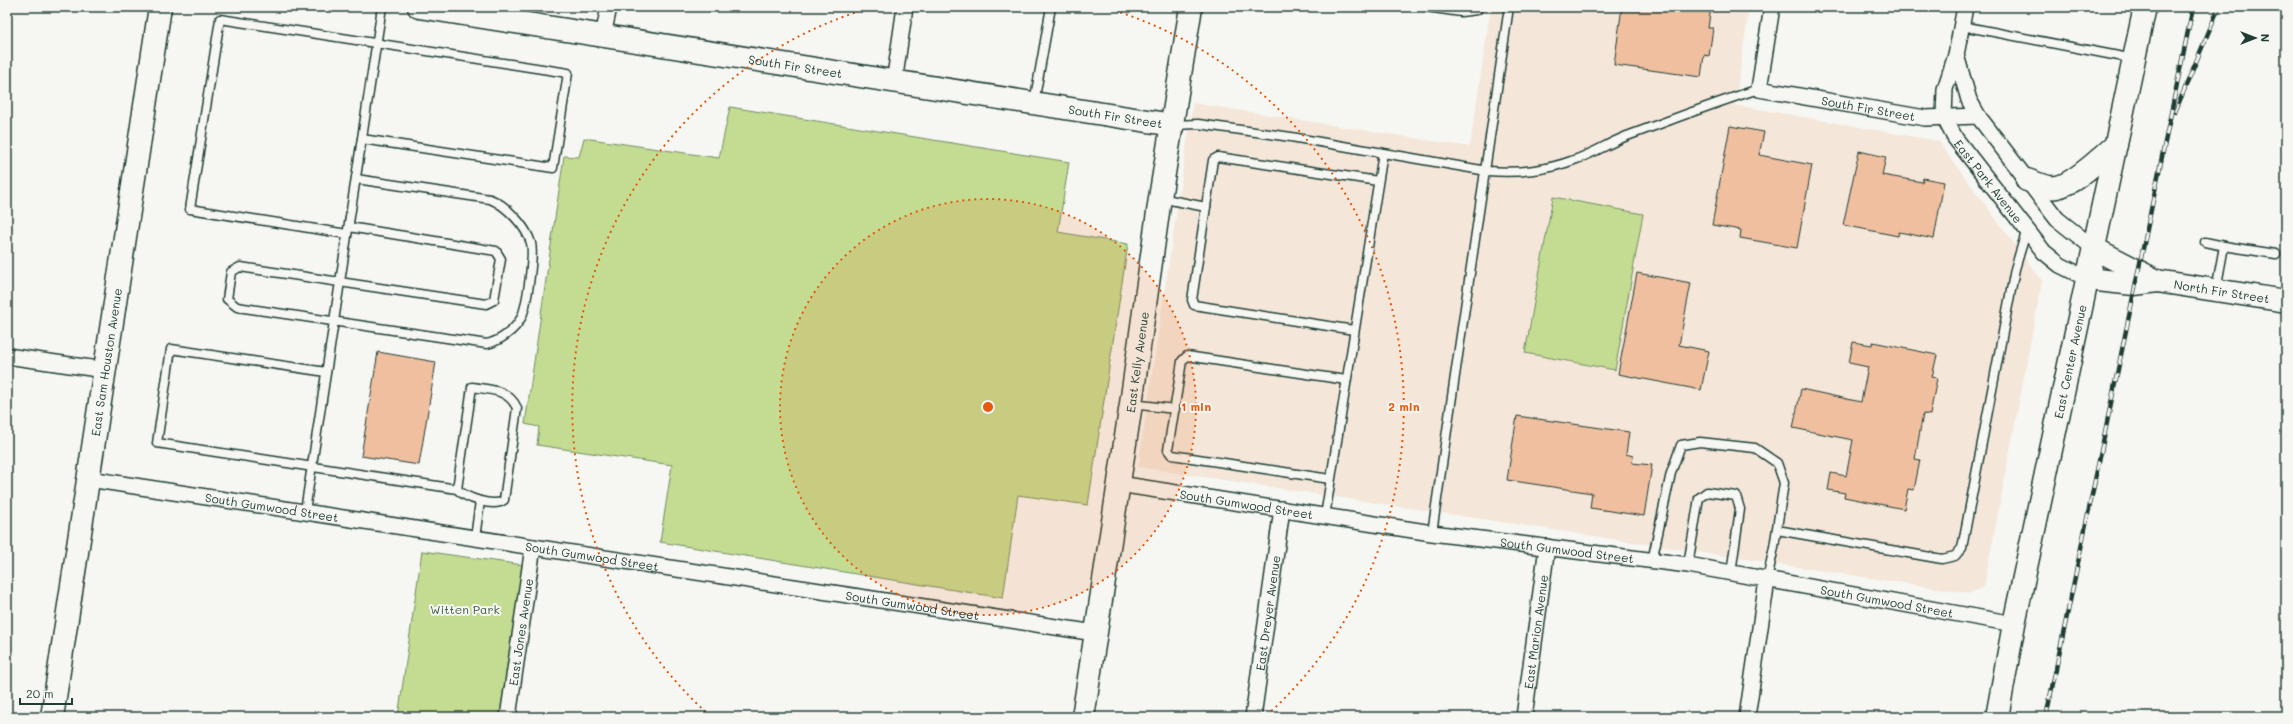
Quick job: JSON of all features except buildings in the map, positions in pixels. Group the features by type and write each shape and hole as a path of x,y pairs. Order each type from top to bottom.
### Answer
{"street":[{"name":"East Sam Houston Avenue","path":"52,717 160,7"},
{"name":"South Fir Street","path":"419,7 894,83 1173,125"},
{"path":"603,36 609,7"},
{"path":"894,83 905,7"},
{"name":"East Kelly Avenue","path":"1083,717 1131,404 1160,198 1191,7"},
{"path":"1759,88 1772,7"},
{"name":"East Park Avenue","path":"1965,7 1956,55 1945,89 1944,117 1955,138 2027,228 2044,252 2060,265 2088,279"},
{"name":"East Center Avenue","path":"1996,717 2014,624 2146,7"},
{"name":"East Park Avenue","path":"1956,55 1969,100 1978,116 2057,219 2095,250"},
{"name":"South Fir Street","path":"1759,88 1925,118 1978,116"},
{"path":"2027,180 2047,187 2058,187 2071,181 2116,145"},
{"name":"North Fir Street","path":"2095,250 2157,281"},
{"name":"North Fir Street","path":"2088,279 2129,284 2157,281 2286,301"},
{"path":"7,356 105,370"},
{"name":"South Gumwood Street","path":"89,479 1095,633"},
{"name":"South Gumwood Street","path":"1119,484 1432,533 1688,565 2014,624"},
{"name":"East Dreyer Avenue","path":"1253,717 1282,509"},
{"name":"East Jones Avenue","path":"508,717 533,547"},
{"name":"East Marion Avenue","path":"1524,717 1547,547"},
{"path":"1747,717 1767,580"}],"lane":[{"path":"305,511 382,7"},
{"path":"1034,104 1051,7"},
{"path":"1426,7 1461,12 1477,10 1479,7"},
{"path":"1432,533 1487,170 1509,7"},
{"path":"356,179 490,199 498,202 527,233 532,255 521,318 502,338 494,342 478,343 233,306 227,299 231,272 240,267 486,304 492,303 495,298 501,259 496,251 190,209 220,19 568,73 553,168 362,139"},
{"path":"1962,26 2134,59"},
{"path":"1173,125 1198,124 1514,173 1544,170 1575,160 1620,139 1703,107 1759,88"},
{"path":"1325,516 1382,153"},
{"path":"1354,330 1194,305 1192,300 1213,160 1218,156 1378,181"},
{"path":"1160,198 1206,207"},
{"path":"1777,530 1942,559 1955,556 1962,548 2015,269 2027,228"},
{"path":"2205,242 2276,254"},
{"path":"2216,290 2224,246"},
{"path":"326,372 171,349 157,443 457,488 466,496 480,501 500,503 505,498 517,408 509,396 502,392 472,387 457,488"},
{"path":"1330,479 1172,454 1168,450 1174,409 1182,361 1187,356 1346,380"},
{"path":"1131,404 1174,409"},
{"path":"1652,561 1670,473 1681,445 1700,442 1755,448 1777,463 1784,483 1777,530 1767,580"},
{"path":"1688,565 1699,498 1706,492 1736,496 1740,509 1731,573"},
{"path":"475,538 480,501"}],"shaded area":[{"path":"1491,7 1749,7 1735,105 1938,141 2042,281 1984,587 1970,593 1138,467 1193,103 1470,147"}],"green space":[{"path":"730,107 1069,162 1058,232 1128,244 1088,505 1018,495 1003,598 660,542 672,465 537,445 539,427 525,424 564,156 579,157 584,138 719,158"},
{"path":"1553,197 1643,214 1615,370 1525,353"},
{"name":"Witten Park","path":"422,551 523,565 500,717 398,717"}],"railway":[{"path":"2046,717 2193,7"},
{"path":"2175,112 2219,7"}]}
